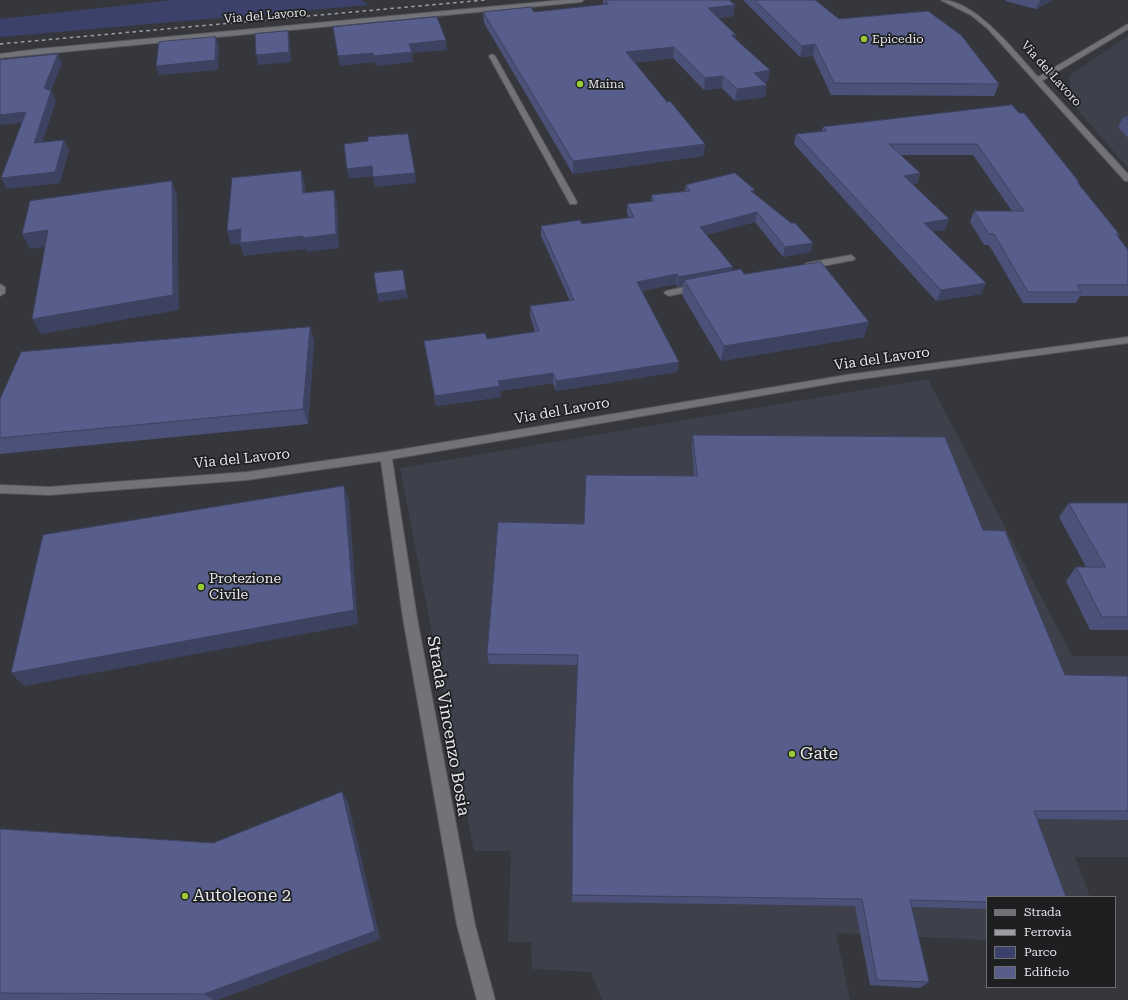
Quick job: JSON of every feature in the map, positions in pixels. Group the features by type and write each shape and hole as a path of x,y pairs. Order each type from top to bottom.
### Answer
{"street":[{"name":"Via del Lavoro","path":"0,56 46,50 581,0"},
{"name":"Via del Lavoro","path":"944,0 973,14 990,28 1128,179"},
{"path":"1038,80 1128,26"},
{"path":"492,56 573,202"},
{"path":"798,268 851,258"},
{"path":"669,293 707,285"},
{"path":"0,288 0,293"},
{"name":"Via del Lavoro","path":"0,489 49,491 247,476 386,456 846,378 1128,340"},
{"name":"Strada Vincenzo Bosia","path":"386,456 410,618 466,925 486,1000"}],"shaded area":[{"path":"1128,36 1128,168 1070,101 1070,75"},
{"name":"Gate","path":"928,379 1072,656 1128,656 1128,857 1075,857 1090,896 986,896 986,940 836,933 850,1000 602,1000 591,972 532,969 531,942 508,942 511,851 474,851 400,468"}],"green space":[{"path":"172,0 361,0 369,5 0,37 0,19"}],"building":[{"path":"605,0 729,0 735,5 708,8 736,35 731,35 770,70 754,73 767,85 737,89 723,76 705,78 674,47 626,52 667,102 670,101 705,144 573,161 483,12 531,7 534,12 608,4"},
{"path":"755,0 815,0 839,19 928,11 961,35 999,84 834,83 815,44 802,46"},
{"path":"437,17 446,40 409,44 412,52 374,56 373,53 338,56 333,27"},
{"path":"288,31 289,52 256,55 255,34"},
{"path":"216,37 215,60 156,66 159,42"},
{"path":"58,54 44,88 51,91 34,143 64,140 55,172 1,178 26,112 0,115 0,60"},
{"path":"1012,105 1019,113 1024,113 1119,234 1116,234 1128,250 1128,285 1077,285 1082,292 1028,292 994,234 989,234 974,211 1024,211 977,144 889,144 920,173 904,176 949,219 924,223 986,283 941,290 796,134 827,131 823,127"},
{"path":"408,134 415,173 373,177 372,166 347,169 344,144 368,141 368,137"},
{"path":"301,171 303,193 334,190 336,234 240,243 241,229 227,231 232,178"},
{"path":"735,173 755,190 751,191 791,223 795,223 813,243 785,247 757,212 700,227 733,267 678,277 677,274 637,282 679,362 556,381 553,373 498,381 500,386 435,396 424,341 485,333 487,339 539,331 530,306 574,300 541,226 580,220 582,224 634,217 627,204 654,201 651,195 690,191 686,185"},
{"path":"172,181 173,295 32,319 48,230 22,234 30,201"},
{"path":"821,262 869,322 724,346 684,280 741,269 744,274"},
{"path":"403,270 406,290 377,294 374,273"},
{"path":"310,327 303,409 0,438 0,399 21,352"},
{"name":"Gate","path":"693,435 945,437 983,530 1005,531 1065,675 1128,676 1128,811 1034,811 1066,896 986,896 986,902 910,900 929,982 877,980 862,899 572,895 573,777 578,655 487,654 498,522 584,524 586,475 697,476"},
{"name":"Protezione Civile","path":"344,486 354,610 11,673 43,535"},
{"path":"1069,503 1128,503 1128,617 1102,617 1076,567 1105,567"},
{"name":"Autoleone 2","path":"342,792 375,931 204,994 0,993 0,829 213,843"}],"railway":[{"path":"0,44 485,0"}],"place":[{"name":"Epicedio","path":"864,39"},
{"name":"Maina","path":"580,84"},
{"name":"Protezione Civile","path":"201,587"},
{"name":"Gate","path":"792,754"},
{"name":"Autoleone 2","path":"185,896"}]}
